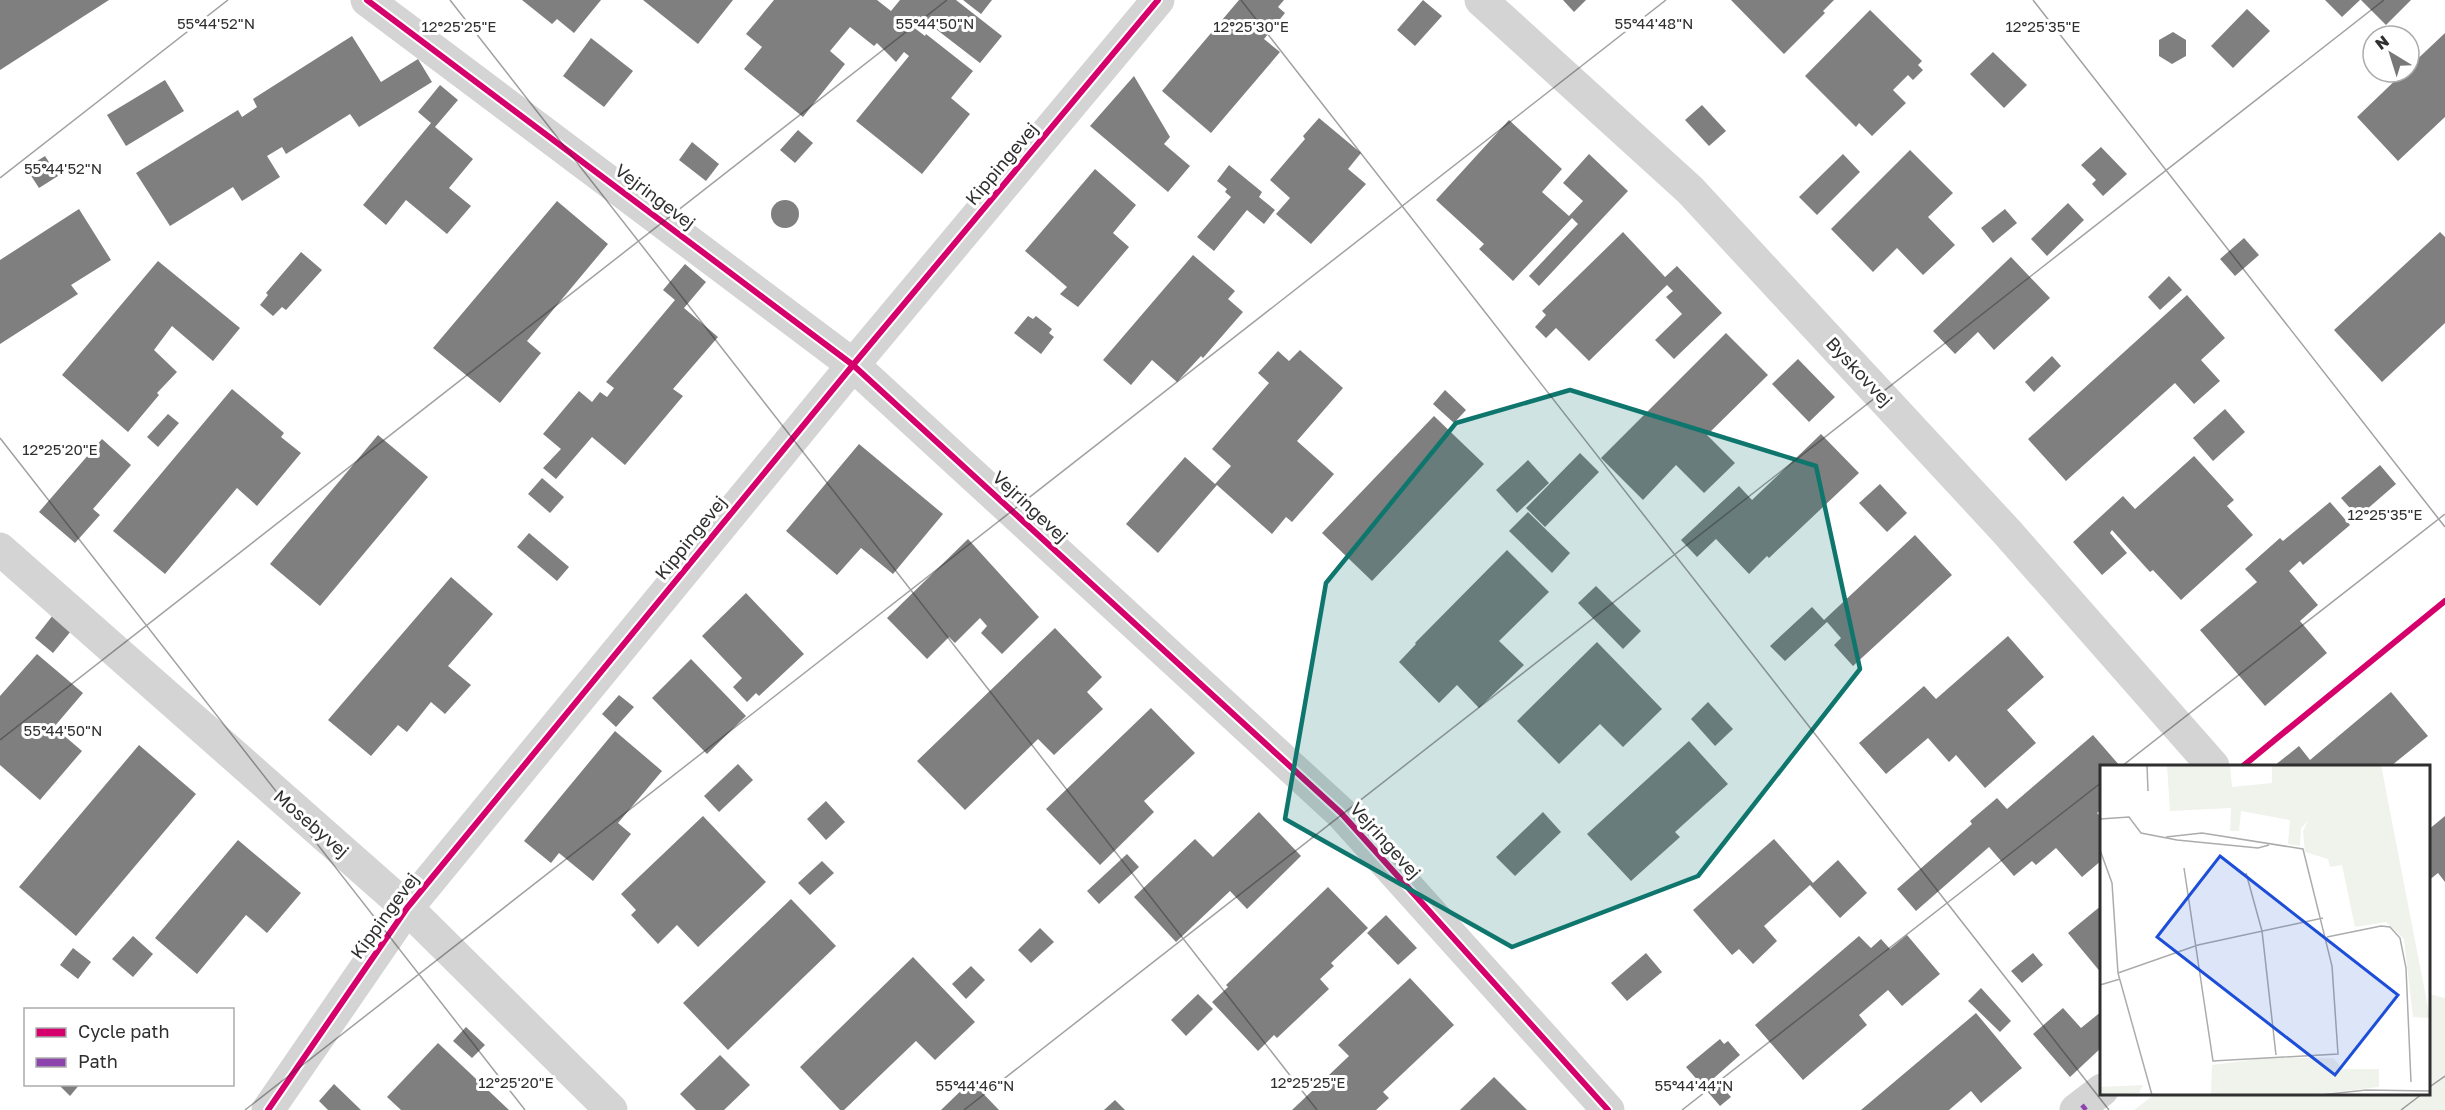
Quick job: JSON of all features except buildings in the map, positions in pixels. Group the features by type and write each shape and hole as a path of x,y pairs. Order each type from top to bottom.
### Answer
{"street":[{"name":"Vejringevej","path":"367,0 853,365 1341,813 1608,1110"},
{"name":"Kippingevej","path":"268,1110 407,908 853,365 1158,0"},
{"name":"Byskovvej","path":"1481,0 1690,190 2007,532 2212,765"},
{"name":"Mosebyvej","path":"0,549 407,908 611,1110"},
{"path":"2076,1110 2100,1092"}],"highlighted area":[{"path":"1570,390 1816,466 1860,669 1698,876 1512,947 1285,819 1326,583 1456,423"}],"shaded area":[{"path":"2430,994 2445,998 2445,1110 2134,1110 2154,1095 2430,1095"}],"marked path":[{"path":"2082,1105 2086,1110"}],"cycle path":[{"path":"367,0 853,365 1341,813 1608,1110"},
{"path":"268,1110 407,908 853,365 1158,0"},
{"path":"2244,765 2445,601"}]}
